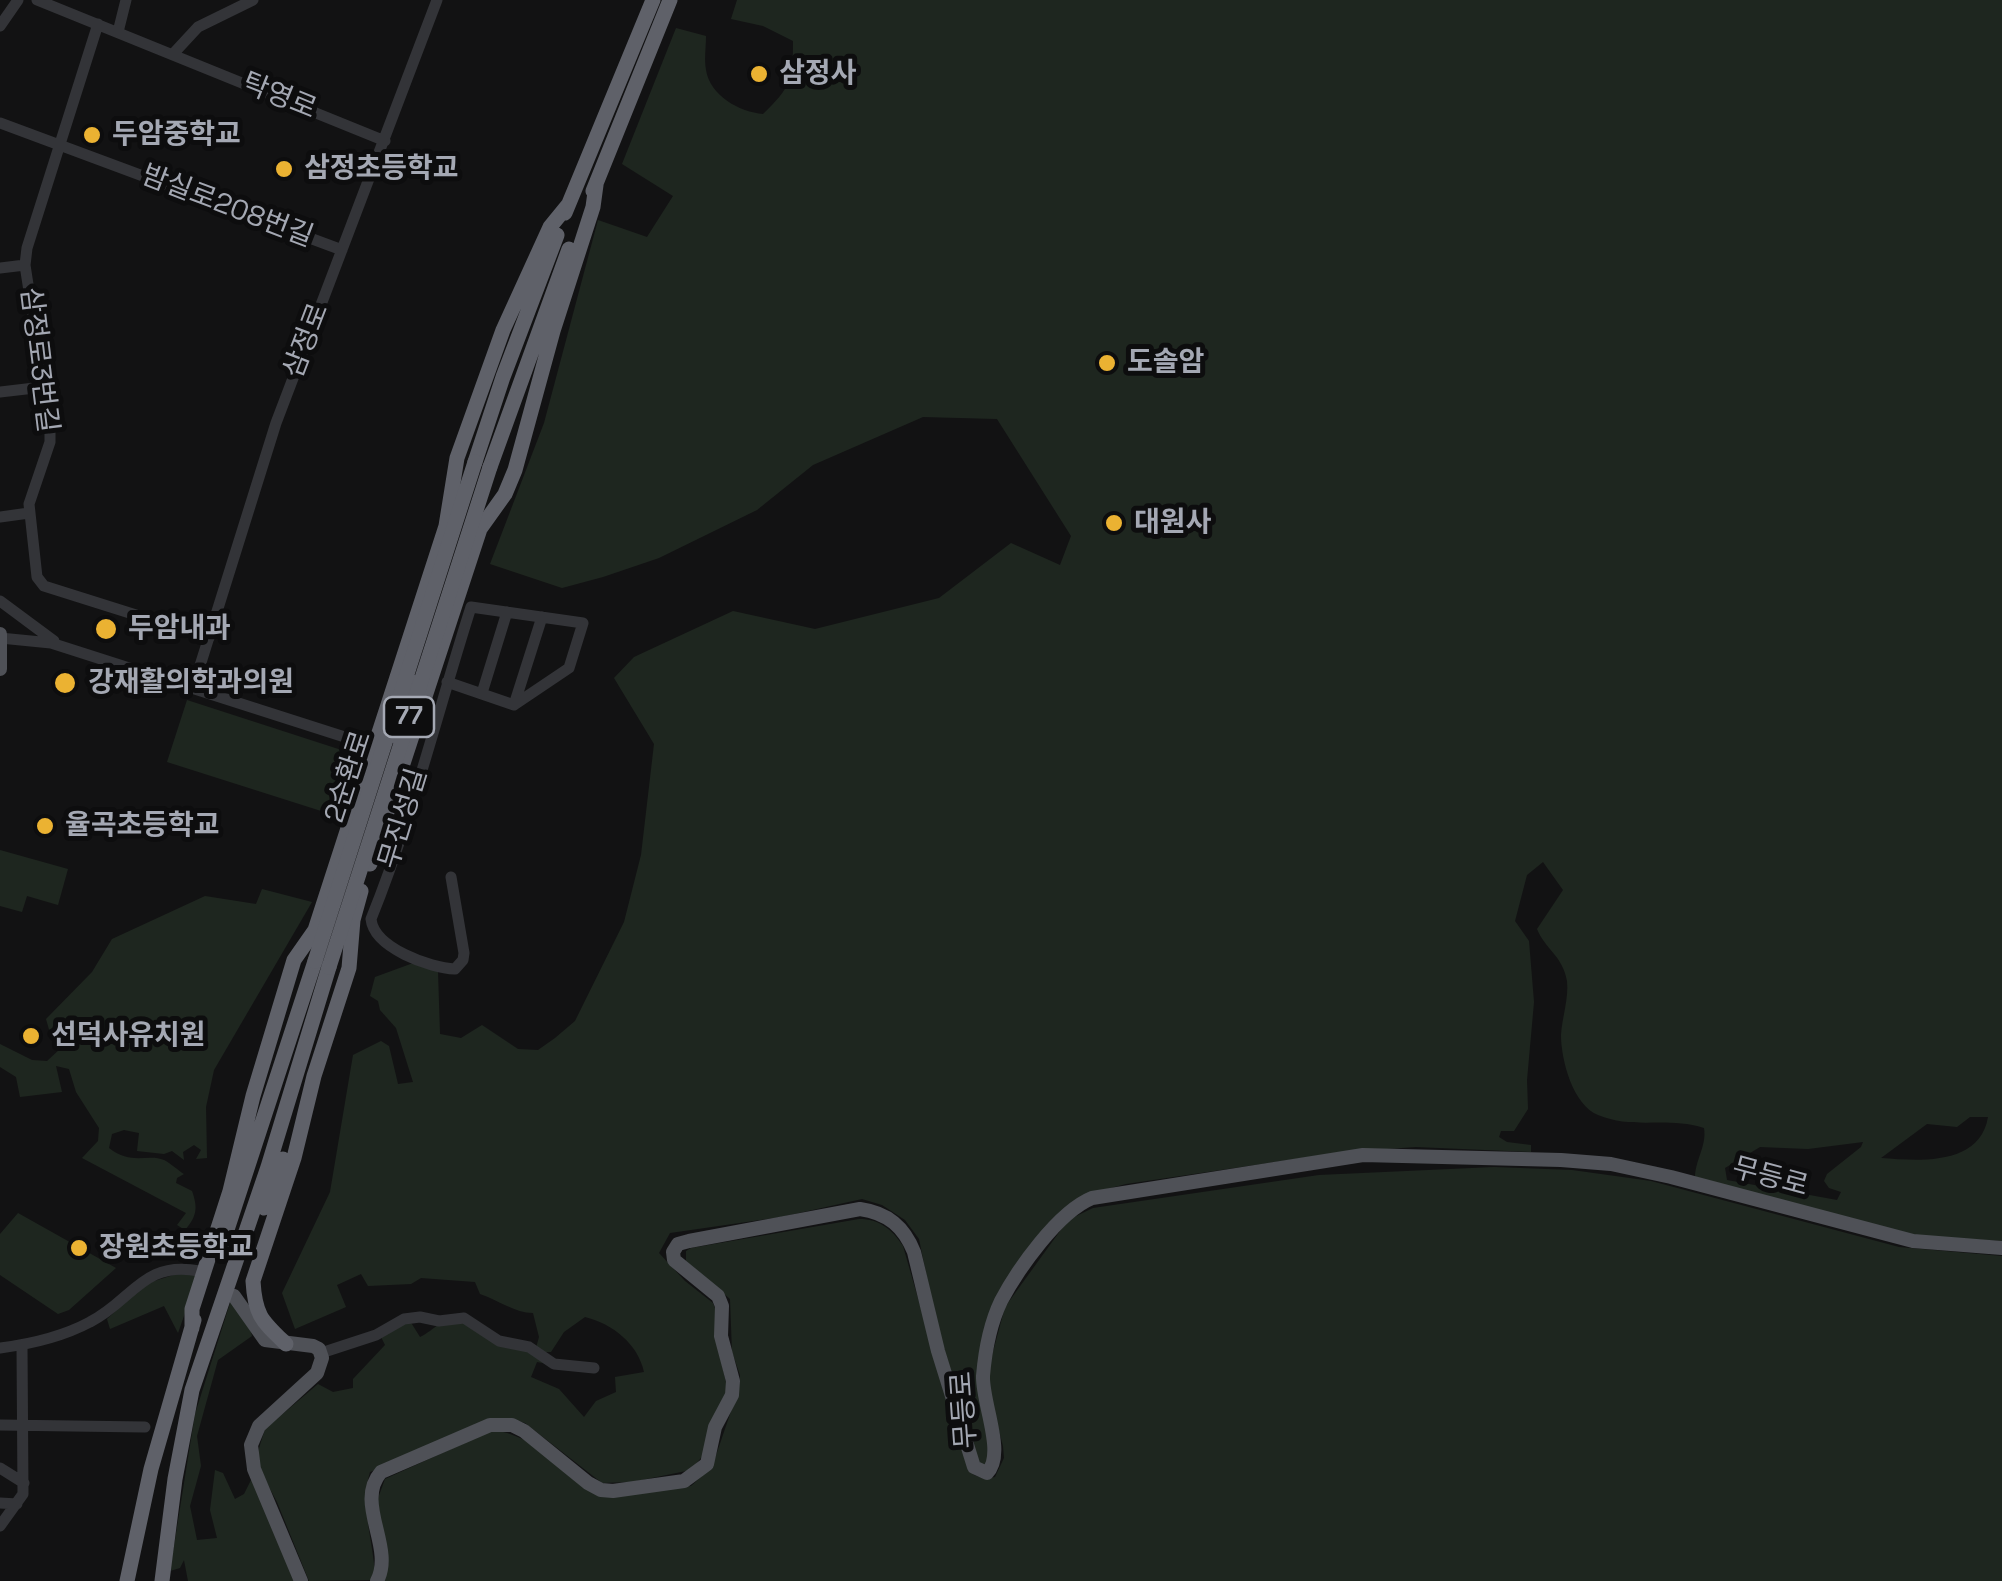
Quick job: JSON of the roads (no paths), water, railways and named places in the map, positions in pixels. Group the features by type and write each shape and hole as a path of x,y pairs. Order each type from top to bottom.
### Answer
{"highway":[{"name":"2순환로","path":"127,1581 150,1468 192,1328 322,964 483,464 596,184 664,1"},
{"name":"2순환로","path":"483,464 503,377 568,206 664,1"},
{"path":"286,1344 261,1320 254,1302 253,1282 295,1154 314,1076 348,968 353,920 366,874 480,529 505,494 515,470 548,348 593,207 596,184"},
{"path":"354,938 348,904 369,825 407,757 406,700 444,572 457,458 503,330 550,227 568,206"},
{"path":"450,501 469,510 493,509"},
{"path":"192,1328 192,1309 230,1191 252,1096 294,960 321,912 447,520"},
{"path":"410,642 412,681"},
{"path":"379,728 406,700"},
{"path":"366,874 369,825"},
{"path":"310,937 344,946 348,968"},
{"name":"2순환로","path":"162,1581 192,1390 208,1334 227,1299 268,1167 322,964"},
{"path":"227,1299 314,1076"}],"main road":[{"path":"0,636 0,669"},
{"name":"무등로","path":"377,1581 382,1563 372,1509 374,1479 490,1424 512,1425 524,1431 601,1490 684,1481 707,1464 715,1427 732,1395 733,1381 721,1336 722,1306 718,1296 674,1260 678,1244 688,1241 860,1209 880,1212 897,1224 914,1252 938,1351 974,1467 987,1473 993,1467 996,1445 989,1426 983,1378 989,1336 1001,1302 1067,1212 1092,1198 1364,1155 1562,1160 1611,1164 1671,1177 1914,1242 2002,1248"},
{"path":"227,1299 260,1335 274,1343 313,1346 321,1353 317,1373 259,1426 251,1444 254,1469 301,1581"}],"street":[{"path":"0,26 18,0"},
{"name":"탁영로","path":"38,0 385,141"},
{"path":"118,32 126,0"},
{"path":"173,54 198,27 226,6 252,0"},
{"name":"삼정로","path":"193,688 276,423 437,0"},
{"name":"삼정로3번길","path":"98,24 27,248 26,265 50,437 32,491 30,513 39,584 209,638"},
{"name":"밤실로208번길","path":"0,122 342,250"},
{"path":"0,268 26,265"},
{"path":"0,392 43,386"},
{"path":"0,517 30,513"},
{"path":"0,601 62,646"},
{"name":"무진성길","path":"452,877 464,953 464,960 456,969 434,968 397,949 371,926 407,757 447,682 471,607 583,623 569,668 514,705"},
{"path":"482,693 507,612"},
{"path":"447,682 514,705 542,617"},
{"path":"0,636 62,646 407,757"},
{"path":"0,1348 53,1338 89,1323 155,1273 185,1268 199,1271"},
{"path":"321,1353 376,1335 404,1319 464,1318 499,1341 530,1346 554,1364 594,1368"},
{"path":"0,1526 17,1504 24,1483 22,1346"},
{"path":"0,1424 144,1427"},
{"path":"0,1468 24,1483"},
{"path":"0,1503 17,1504"}],"place":[{"name":"삼정사","path":"759,74"},
{"name":"두암중학교","path":"92,135"},
{"name":"삼정초등학교","path":"284,169"},
{"name":"도솔암","path":"1107,363"},
{"name":"대원사","path":"1114,523"},
{"name":"두암내과","path":"106,629"},
{"name":"강재활의학과의원","path":"65,683"},
{"name":"율곡초등학교","path":"45,826"},
{"name":"선덕사유치원","path":"31,1036"},
{"name":"장원초등학교","path":"79,1248"}]}
